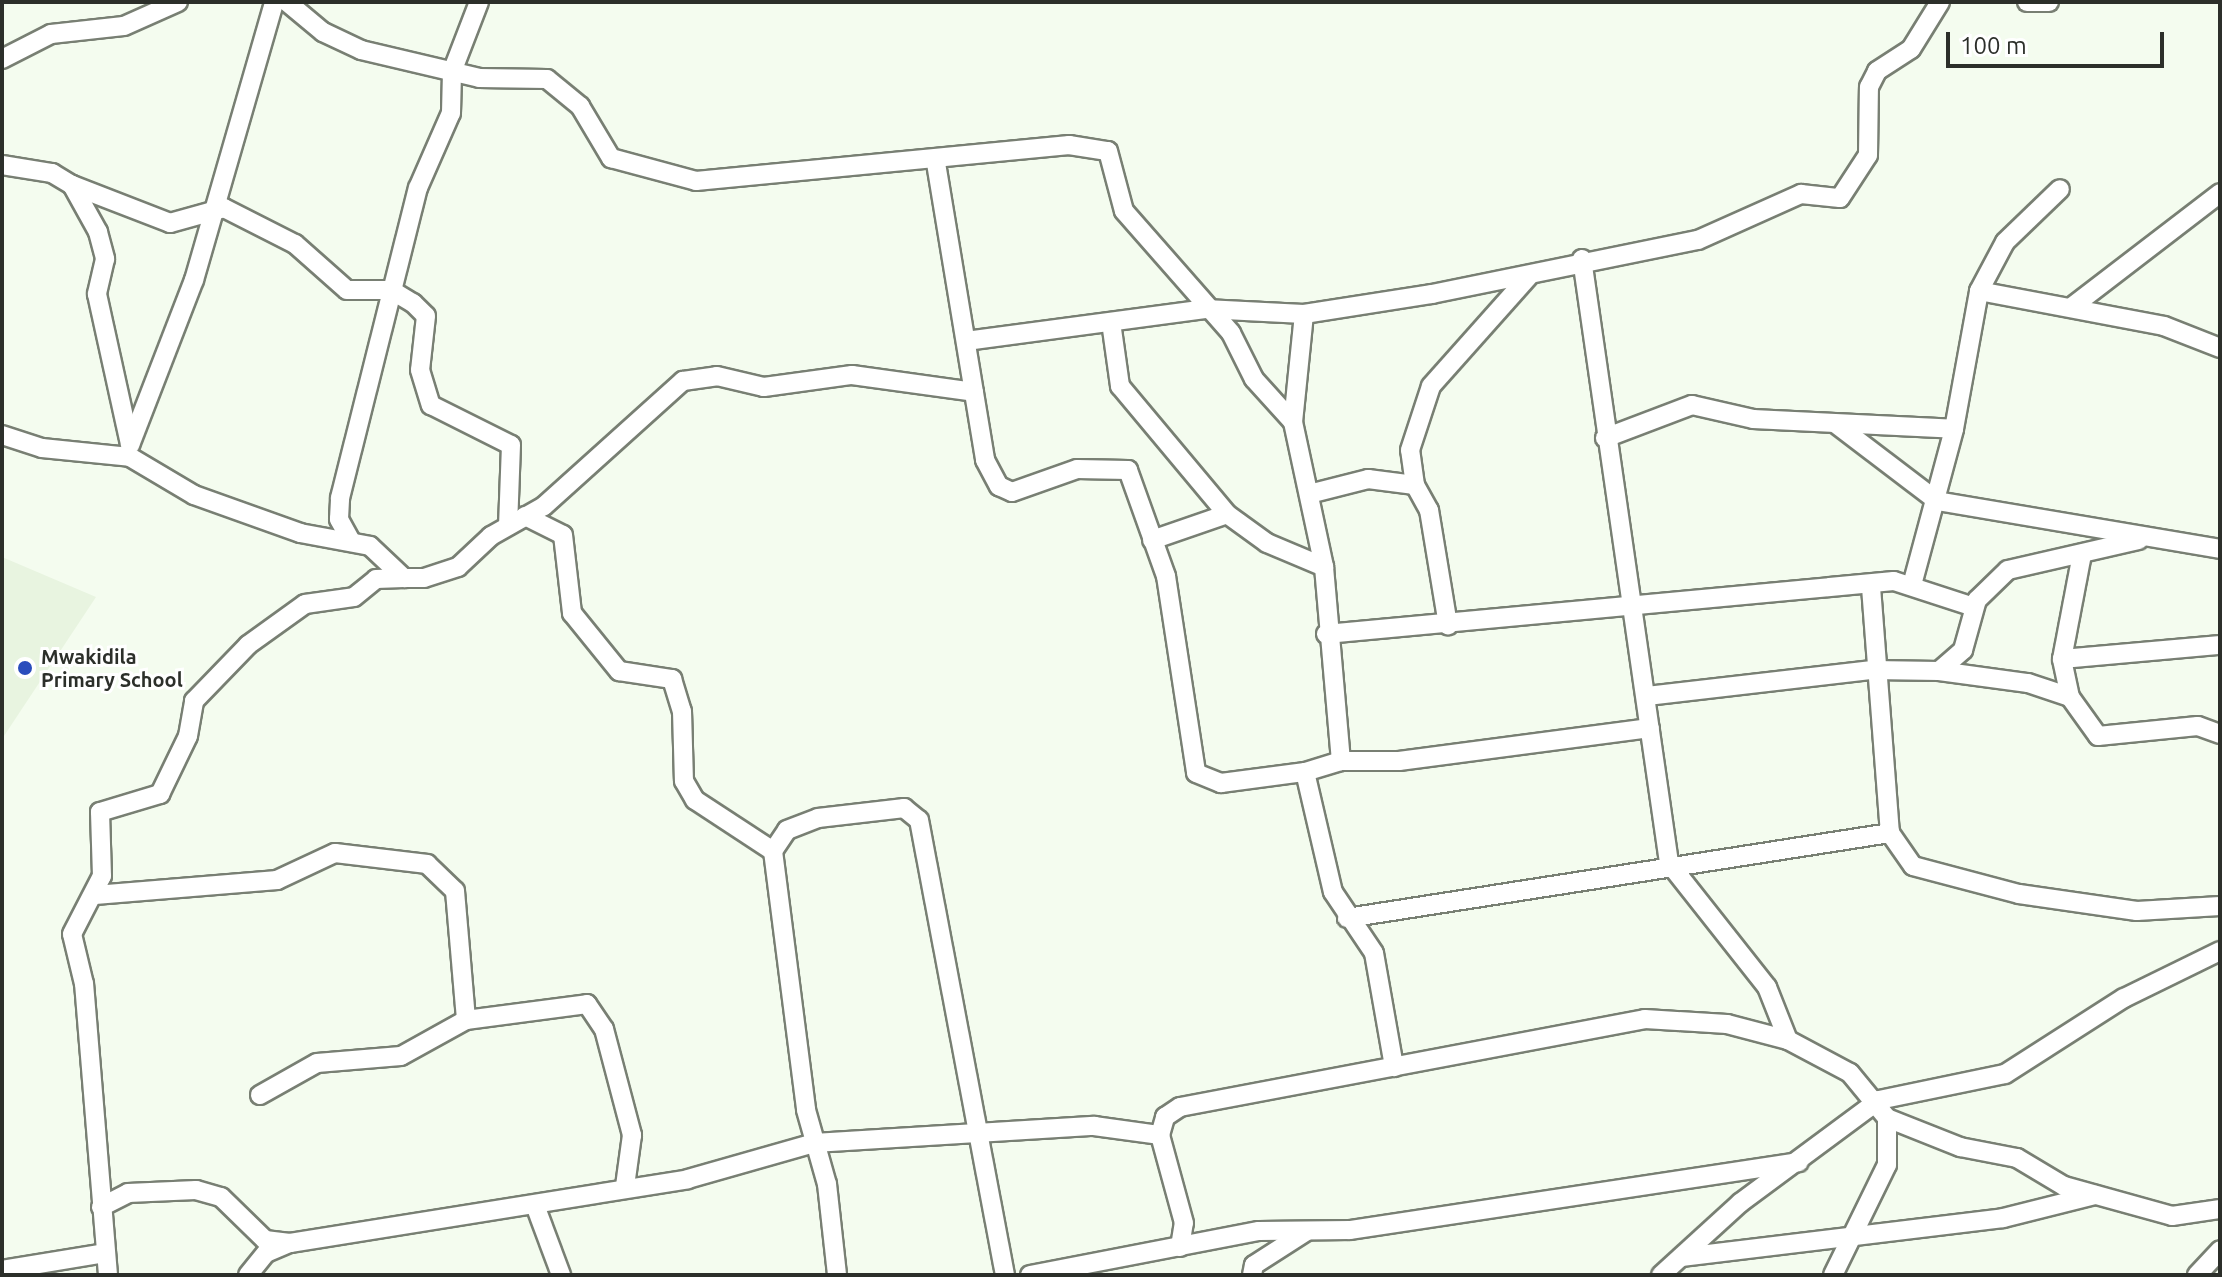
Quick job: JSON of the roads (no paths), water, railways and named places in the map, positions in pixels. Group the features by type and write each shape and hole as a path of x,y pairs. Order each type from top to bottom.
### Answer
{"street":[{"path":"2,59 51,34 124,26 178,2"},
{"path":"130,451 194,280 213,211 254,93 274,2"},
{"path":"287,2 323,32 361,50 452,72 547,79 574,98 611,158 696,181 936,163 1089,143 1108,151 1124,211 1205,309 1231,333 1254,379 1293,422"},
{"path":"351,541 339,519 340,498 418,188 451,113 452,72 479,2"},
{"path":"966,341 1205,309 1304,314 1529,276 1582,259 1698,240 1801,194 1840,198 1868,155 1869,87 1877,71 1911,49 1940,2"},
{"path":"2027,2 2049,2"},
{"path":"936,163 985,460 999,486 1012,492 1077,469 1128,470 1166,576 1196,773 1221,783 1305,772 1341,761 1399,761 1650,728"},
{"path":"2,165 52,173 72,185 170,223 224,208 295,244 347,290 391,290 426,316 420,370 431,405 511,445 508,525"},
{"path":"72,185 105,259 97,294 130,451"},
{"path":"1912,585 1954,429 1979,291 2005,242 2060,189"},
{"path":"2073,306 2220,193"},
{"path":"1582,259 1626,601 1647,696 1669,863 1767,987 1788,1040"},
{"path":"1448,625 1429,510 1415,485 1410,450 1431,386 1529,276"},
{"path":"1979,291 2073,306 2220,348"},
{"path":"1304,314 1293,422 1313,493 1324,567 1326,634 1341,761"},
{"path":"1111,322 1120,386 1227,514 1267,543 1324,567"},
{"path":"108,1275 84,984 72,934 95,895 100,812 160,794 188,736 194,701 216,672 305,604 354,597 376,579 404,578 458,567 508,525 525,516 683,381 717,376 764,387 852,375 974,392"},
{"path":"1605,438 1692,405 1753,419 1954,429"},
{"path":"1836,424 1937,501 2142,539 2220,549"},
{"path":"2,435 42,448 130,451 194,495 300,533 370,546 404,578"},
{"path":"1313,493 1368,479 1415,485"},
{"path":"1152,540 1227,514"},
{"path":"525,516 563,535 572,613 619,671 672,679 682,711 684,781 695,800 773,851"},
{"path":"1939,671 1963,650 1974,607 2008,570 2142,539"},
{"path":"2082,554 2062,659 2070,697 2098,736 2198,726 2220,734"},
{"path":"1326,634 1448,625 1626,601 1912,585 1974,607"},
{"path":"1871,587 1873,670 1890,833 1913,866 2019,894 2137,911 2220,906"},
{"path":"2062,659 2220,645"},
{"path":"1647,696 1873,670 1939,671 2028,683 2070,697"},
{"path":"1305,772 1323,861 1347,918 1374,953 1394,1067"},
{"path":"837,1275 814,1143 773,851 787,830 818,818 904,808 919,820 1005,1275"},
{"path":"1347,918 1669,863 1890,833"},
{"path":"95,895 277,880 335,853 427,864 455,891 466,1020"},
{"path":"1661,1275 1879,1100 2005,1074 2124,998 2220,951"},
{"path":"260,1095 317,1063 401,1056 466,1020 562,1004 597,1009 632,1135 625,1186"},
{"path":"1180,1247 1184,1223 1160,1135 1165,1117 1180,1107 1645,1019 1727,1024 1788,1040 1850,1073 1879,1100 1887,1118 1887,1165 1860,1232 1833,1275"},
{"path":"1887,1118 1960,1147 2017,1158 2044,1179 2172,1216 2220,1209"},
{"path":"248,1275 266,1253 290,1243 535,1205 625,1186 688,1179 814,1143 1094,1126 1160,1135"},
{"path":"1030,1275 1180,1247 1799,1162"},
{"path":"101,1207 128,1193 196,1190 221,1197 265,1240 290,1243"},
{"path":"1682,1258 1860,1232 2003,1218 2098,1194"},
{"path":"535,1205 561,1275"},
{"path":"1252,1275 1254,1265 1307,1231"},
{"path":"2197,1275 2220,1250"},
{"path":"2,1270 105,1253"}],"place":[{"name":"Mwakidila Primary School","path":"25,668"}]}
